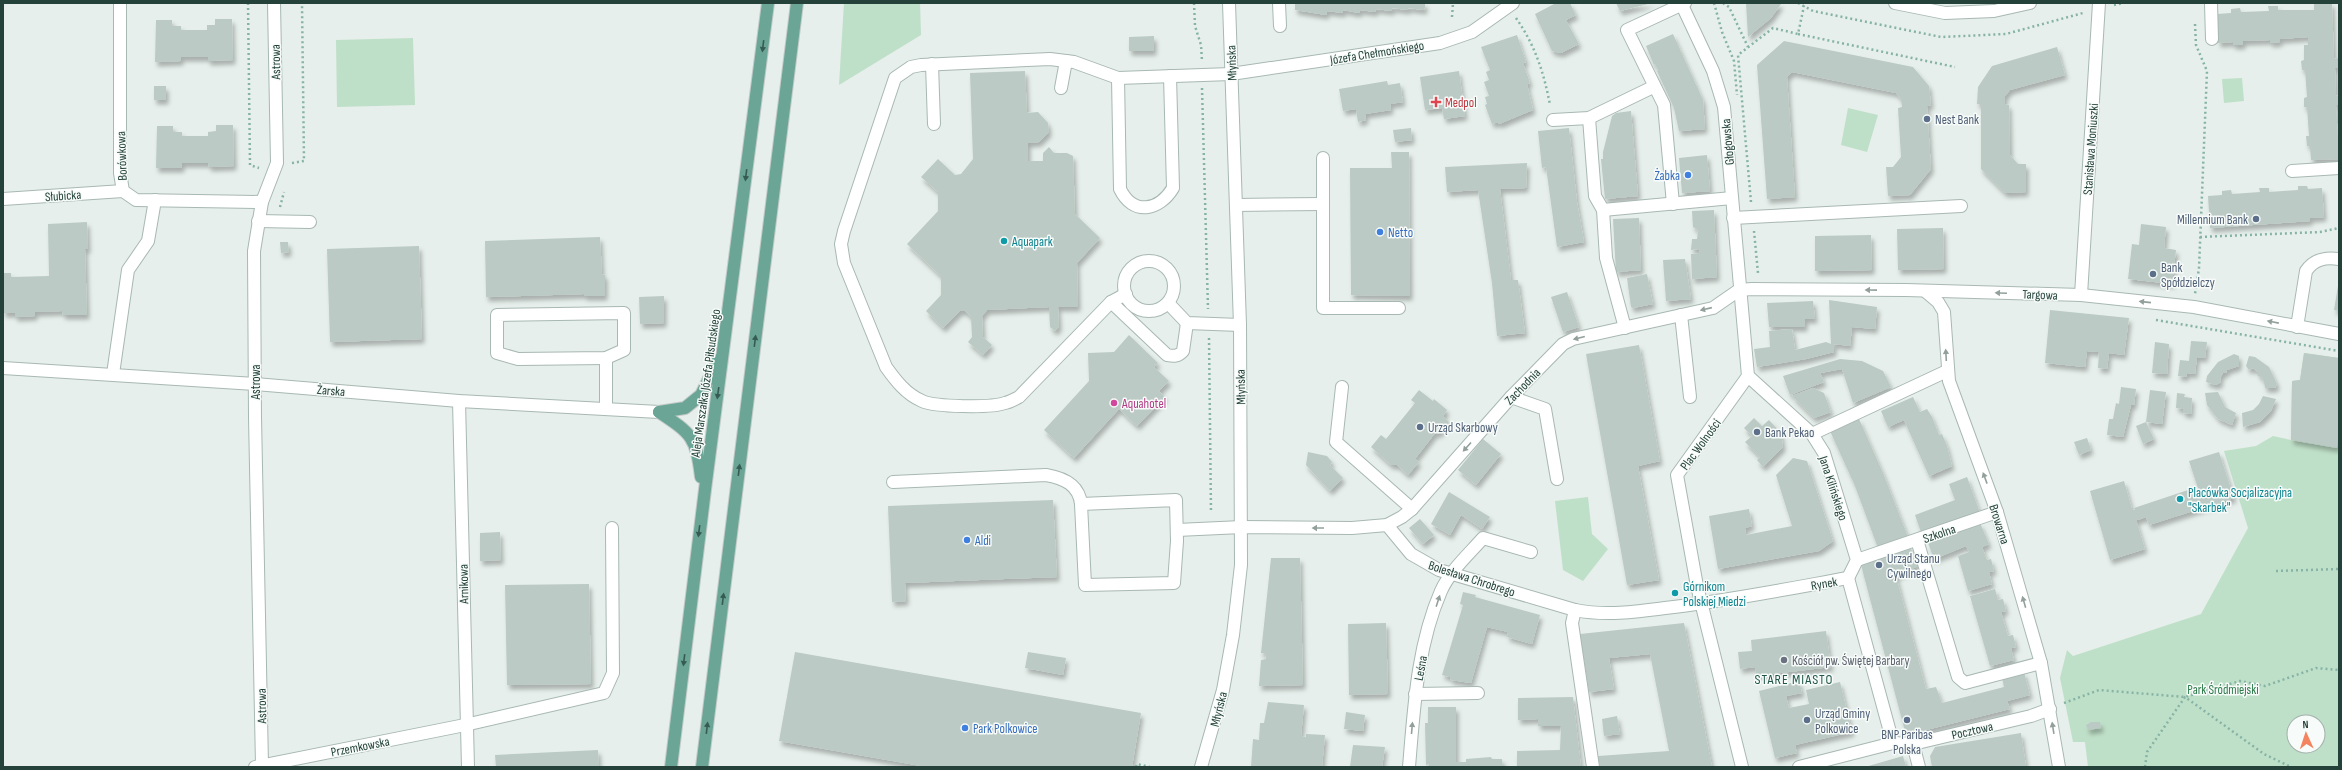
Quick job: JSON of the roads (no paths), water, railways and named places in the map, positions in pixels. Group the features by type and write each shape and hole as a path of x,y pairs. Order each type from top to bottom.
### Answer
{"main road":[{"name":"Aleja Marszałka Józefa Piłsudskiego","path":"671,767 703,492 726,340 768,3"},
{"path":"702,767 797,3"},
{"path":"659,412 685,408 701,395 709,381 726,340"},
{"path":"659,412 682,428 693,438 698,455 703,492"}],"street":[{"name":"Borówkowa","path":"120,3 120,173 122,191 136,200 262,202"},
{"name":"Astrowa","path":"259,766 254,251 262,202 277,163 274,3"},
{"name":"Młyńska","path":"1201,767 1221,697 1233,635 1241,565 1240,325 1229,3"},
{"path":"1279,3 1280,26"},
{"name":"Józefa Chełmońskiego","path":"1118,78 1231,74 1440,43 1472,32 1513,3"},
{"path":"1673,204 1664,105 1653,87 1627,30 1683,3"},
{"name":"Głogowska","path":"1683,3 1713,71 1724,107 1739,290"},
{"path":"1895,3 1926,6 1945,13 1994,11 2030,3"},
{"name":"Stanisława Moniuszki","path":"2081,295 2098,3"},
{"path":"2211,3 2212,39"},
{"path":"1126,294 1111,302 1019,397 1004,404 935,405 923,402 913,396 896,381 886,367 844,263 841,244 875,134 896,78 911,67 932,64 1050,59 1066,61 1118,78 1120,189 1125,199 1133,205 1144,207 1156,205 1166,200 1173,188 1170,76"},
{"path":"1060,88 1066,61"},
{"path":"932,64 934,124"},
{"path":"1553,120 1589,118 1653,87"},
{"path":"1589,118 1595,196 1603,210 1606,258 1625,328"},
{"path":"1323,158 1323,308 1399,308"},
{"path":"2292,171 2339,168"},
{"name":"Słubicka","path":"3,199 122,191"},
{"path":"1603,210 1732,198"},
{"path":"113,374 128,270 148,241 155,200"},
{"path":"1236,205 1323,204"},
{"path":"1734,218 1961,206"},
{"path":"258,220 310,222"},
{"path":"2297,327 2306,271 2311,263 2319,259 2339,259"},
{"path":"1144,262 1154,262 1163,266 1170,274 1174,283 1173,294 1168,303 1160,309 1150,311 1139,309 1131,303 1126,294 1124,284 1131,270 1144,262"},
{"path":"1739,290 1748,376"},
{"name":"Targowa","path":"1739,290 1926,291 2081,295 2194,307 2339,334"},
{"name":"Zachodnia","path":"1177,530 1242,527 1352,528 1387,525 1402,517 1412,509 1511,397 1563,344 1573,339 1713,308 1739,290"},
{"name":"Browarna","path":"1926,291 1938,302 1944,312 1947,371 1949,381 1997,512 2042,663 2059,767"},
{"path":"1111,302 1166,355 1173,356 1180,354 1182,351 1187,323"},
{"path":"1168,303 1187,323 1240,325"},
{"path":"624,313 624,350 606,358 518,359 506,357 497,353 497,315 624,313"},
{"path":"1681,315 1690,397"},
{"path":"606,358 606,409"},
{"name":"Żarska","path":"3,368 113,374 459,400 659,412"},
{"path":"1812,434 1947,371"},
{"name":"Jana Kilińskiego","path":"1748,376 1812,434 1824,452 1857,560"},
{"name":"Plac Wolności","path":"1702,604 1677,475 1748,376"},
{"path":"1342,387 1336,442 1412,509"},
{"path":"1511,397 1545,409 1557,479"},
{"name":"Arnikowa","path":"459,400 465,725 468,767"},
{"path":"893,482 1055,476 1063,479 1078,491 1081,504 1086,585 1174,583 1177,530 1176,500 1081,504"},
{"name":"Szkolna","path":"1857,560 1997,512"},
{"name":"Bolesława Chrobrego","path":"1387,525 1411,554 1439,570 1575,610"},
{"name":"Przemkowska","path":"259,766 465,725 604,693 613,673 612,528"},
{"name":"Leśna","path":"1409,767 1415,694 1428,632 1441,591 1451,574 1483,538 1531,552"},
{"path":"1917,540 1958,677 1961,680 1965,683 2042,663"},
{"path":"1848,578 1857,560"},
{"name":"Rynek","path":"1702,604 1848,578 1893,743"},
{"path":"1593,767 1572,623 1575,610 1620,613 1702,604 1742,767"},
{"path":"1415,694 1478,693"},
{"name":"Pocztowa","path":"1893,743 1913,744 2031,716 2050,709"},
{"path":"1799,767 1893,743"},
{"path":"1913,744 1918,767"}],"place":[{"name":"Medpol","path":"1436,102"},
{"name":"Nest Bank","path":"1927,119"},
{"name":"Żabka","path":"1688,175"},
{"name":"Millennium Bank","path":"2256,219"},
{"name":"Netto","path":"1380,232"},
{"name":"Aquapark","path":"1004,241"},
{"name":"Bank Spółdzielczy","path":"2153,274"},
{"name":"Aquahotel","path":"1114,403"},
{"name":"Urząd Skarbowy","path":"1420,427"},
{"name":"Bank Pekao","path":"1757,432"},
{"name":"Placówka Socjalizacyjna \"Skarbek\"","path":"2180,499"},
{"name":"Aldi","path":"967,540"},
{"name":"Urząd Stanu Cywilnego","path":"1879,565"},
{"name":"Górnikom Polskiej Miedzi","path":"1675,593"},
{"name":"Kościół pw. Świętej Barbary","path":"1784,660"},
{"name":"Urząd Gminy Polkowice","path":"1807,720"},
{"name":"BNP Paribas Polska","path":"1907,720"},
{"name":"Park Polkowice","path":"965,728"}],"district":[{"name":"STARE MIASTO","path":"1794,679"}],"park label":[{"name":"Park Śródmiejski","path":"2223,689"}]}
